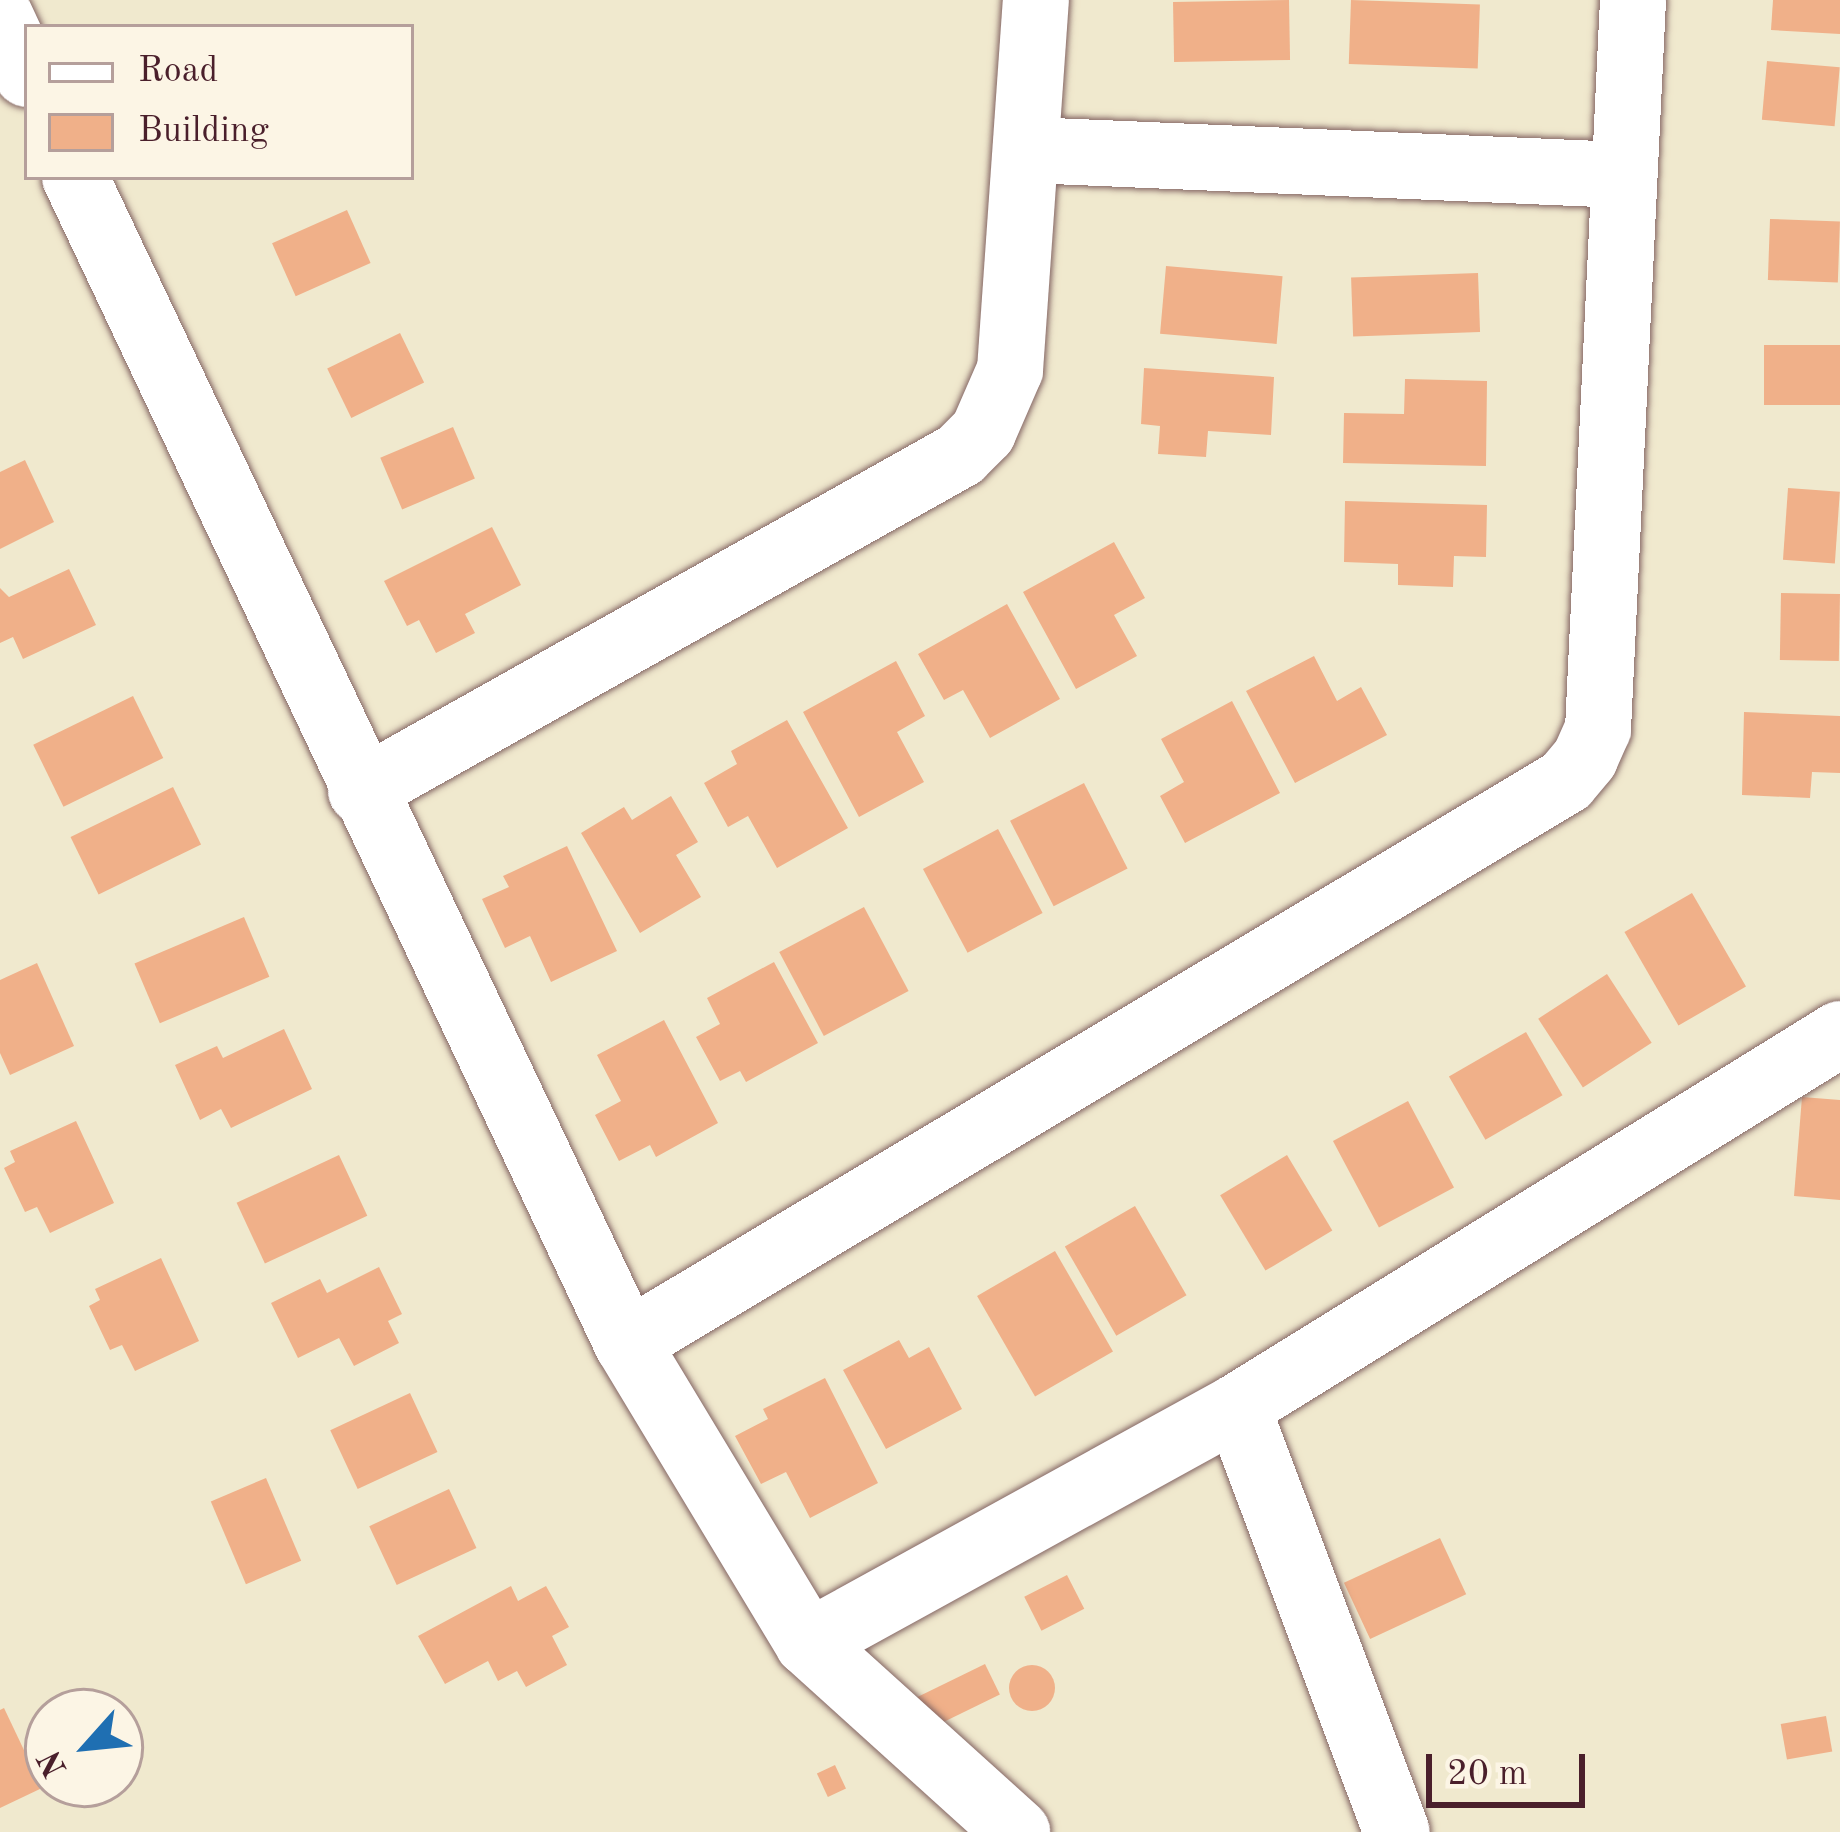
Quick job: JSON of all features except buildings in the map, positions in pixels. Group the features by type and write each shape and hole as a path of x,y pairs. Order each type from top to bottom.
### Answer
{"street":[{"path":"361,791 960,455 983,432 1010,370 1036,0"},
{"path":"627,1342 1576,770 1598,729 1633,0"},
{"path":"0,16 24,68"},
{"path":"1029,150 1624,175"},
{"path":"76,180 361,791 627,1342 808,1643 1017,1832"},
{"path":"808,1643 1237,1407 1840,1034"},
{"path":"1237,1407 1397,1832"}]}
